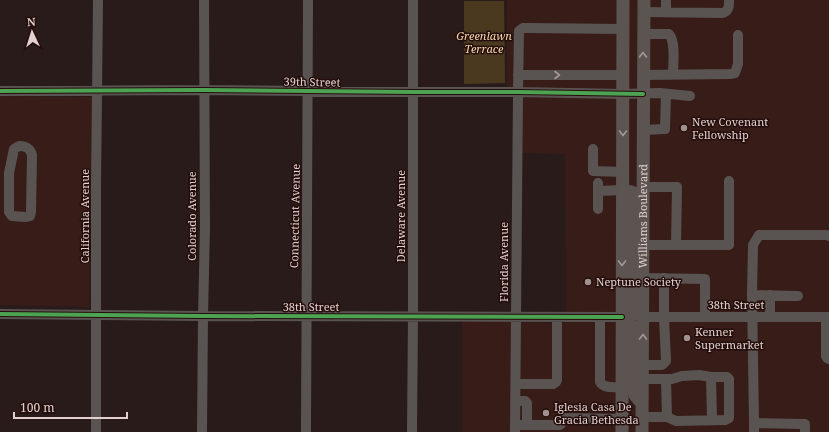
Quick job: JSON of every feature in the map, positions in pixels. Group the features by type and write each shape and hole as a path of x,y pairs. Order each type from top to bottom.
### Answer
{"main road":[{"name":"Williams Boulevard","path":"622,425 624,0"},
{"name":"Williams Boulevard","path":"642,432 644,6"},
{"path":"623,190 632,192 633,196 633,307 634,312 643,317"},
{"path":"622,317 630,324 632,328 633,386 635,395 642,404"}],"street":[{"name":"California Avenue","path":"96,432 98,0"},
{"name":"Colorado Avenue","path":"202,432 205,228 204,0"},
{"name":"Connecticut Avenue","path":"306,432 308,0"},
{"name":"Delaware Avenue","path":"412,432 414,316 413,0"},
{"path":"666,0 666,12"},
{"path":"644,6 666,12 725,12 729,8 729,0"},
{"name":"Florida Avenue","path":"515,429 519,31 523,28 623,28"},
{"path":"644,34 669,34 671,36 673,43 673,74"},
{"path":"643,75 735,73 738,64 738,35"},
{"path":"518,75 623,75"},
{"name":"39th Street","path":"0,91 204,90 518,92 666,94 690,96"},
{"path":"643,130 665,129 666,94"},
{"path":"19,146 30,149 32,155 30,216 12,216 9,212 9,173 11,166 14,149 19,146"},
{"path":"594,150 593,171 623,172"},
{"path":"0,167 11,166"},
{"path":"643,245 729,245 729,181"},
{"path":"598,209 598,187 623,190"},
{"path":"643,187 676,187 676,245"},
{"path":"805,432 805,424 754,428 752,317 753,245 759,235 829,236"},
{"path":"643,278 705,279 705,317"},
{"path":"642,365 662,365 666,361 664,278"},
{"path":"752,295 798,296"},
{"path":"770,295 770,317"},
{"name":"38th Street","path":"0,314 622,317"},
{"path":"516,384 554,384 556,382 557,317"},
{"path":"600,317 600,382 605,386 622,387"},
{"name":"38th Street","path":"643,317 828,317"},
{"path":"828,317 826,356 829,360"},
{"path":"642,380 666,380 682,376 699,375 727,377 729,379 729,418 725,420 676,420 667,417 642,417"},
{"path":"711,377 712,420"},
{"path":"666,380 667,417"},
{"path":"516,401 525,401 527,403 527,425"},
{"path":"516,413 527,413"},
{"path":"515,429 527,425 560,425 562,418 622,425"}],"shaded area":[{"path":"507,0 829,0 829,432 462,432 462,321 566,323 565,154 521,153 520,87 507,87"},
{"path":"0,96 93,97 89,307 0,305"}],"green space":[{"name":"Greenlawn Terrace","path":"464,1 504,1 505,83 464,84"}],"cycle path":[{"path":"0,91 203,90 643,94"},
{"path":"0,314 622,317"}],"place":[{"name":"New Covenant Fellowship","path":"684,128"},
{"name":"Neptune Society","path":"588,282"},
{"name":"Kenner Supermarket","path":"687,338"},
{"name":"Iglesia Casa De Gracia Bethesda","path":"546,413"}]}
